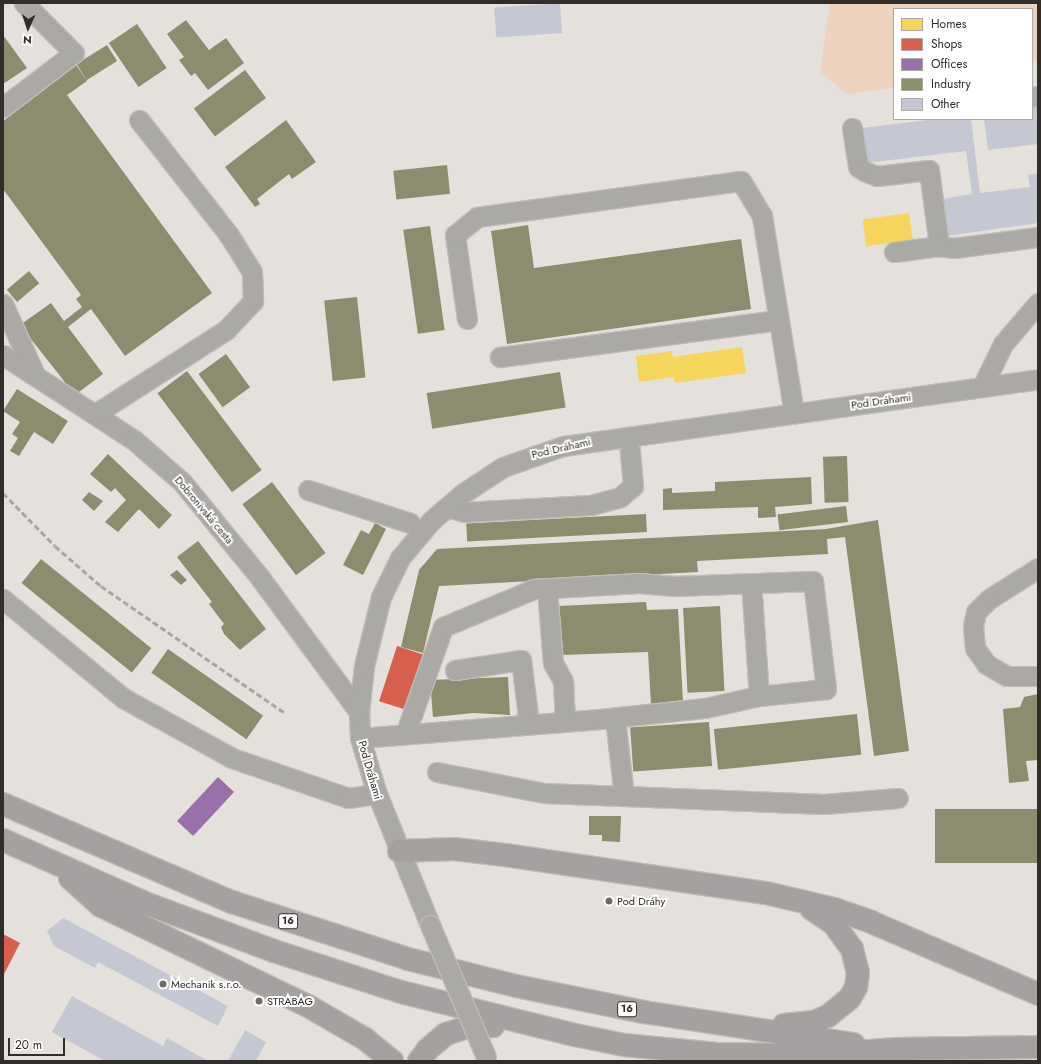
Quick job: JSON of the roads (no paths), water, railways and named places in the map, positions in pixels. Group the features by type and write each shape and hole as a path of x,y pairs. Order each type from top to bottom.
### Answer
{"main road":[{"name":"16","path":"3,804 224,899 408,959 572,998 738,1027 897,1049"},
{"name":"16","path":"3,840 56,865 274,951 401,992 529,1024 624,1044 717,1054 818,1055 897,1049 1038,1048"},
{"path":"399,851 454,849 505,855 722,885 806,905 834,909 870,922 1038,994"},
{"path":"56,865 101,906 308,1006 365,1039 392,1061"},
{"path":"738,1027 814,1022 841,1008 850,998 858,973 852,949 834,924 806,905"},
{"path":"419,1061 439,1038 464,1028 529,1024"}],"street":[{"path":"3,107 74,53 24,3"},
{"path":"96,414 226,330 253,301 252,272 139,120"},
{"path":"852,128 858,167 864,171 877,176 929,170 939,246"},
{"path":"467,319 455,235 477,217 741,181 762,216 794,413"},
{"path":"894,252 939,246 954,248 1038,237"},
{"path":"982,387 1003,344 1038,303"},
{"path":"3,304 36,377"},
{"path":"500,358 778,320"},
{"name":"Dobronivská cesta","path":"3,355 134,440 182,482 261,579 359,712"},
{"name":"Pod Dráhami","path":"487,1059 376,794 360,738 359,712 368,644 390,575 417,536 447,507 503,467 563,446 1038,379"},
{"path":"447,507 472,511 591,505 620,497 633,486 630,450"},
{"path":"308,490 410,523"},
{"path":"1038,568 989,599 976,612 972,626 975,648 986,664 1007,676 1038,676"},
{"path":"360,738 406,732 614,718 705,708 759,696 826,689 813,580 674,586 639,583 547,589 518,594 444,627 406,732"},
{"path":"751,583 759,696"},
{"path":"547,589 553,663 563,681 565,722"},
{"path":"3,599 123,698 232,758 348,798 376,794"},
{"path":"455,670 521,660 529,724"},
{"path":"614,718 624,796"},
{"path":"437,772 544,793 824,804 898,798"}],"railway":[{"path":"3,493 55,546 101,586 285,713"}],"place":[{"name":"Pod Dráhy","path":"609,901"},
{"name":"Mechanik s.r.o.","path":"163,984"},
{"name":"STRABAG","path":"259,1001"}]}
